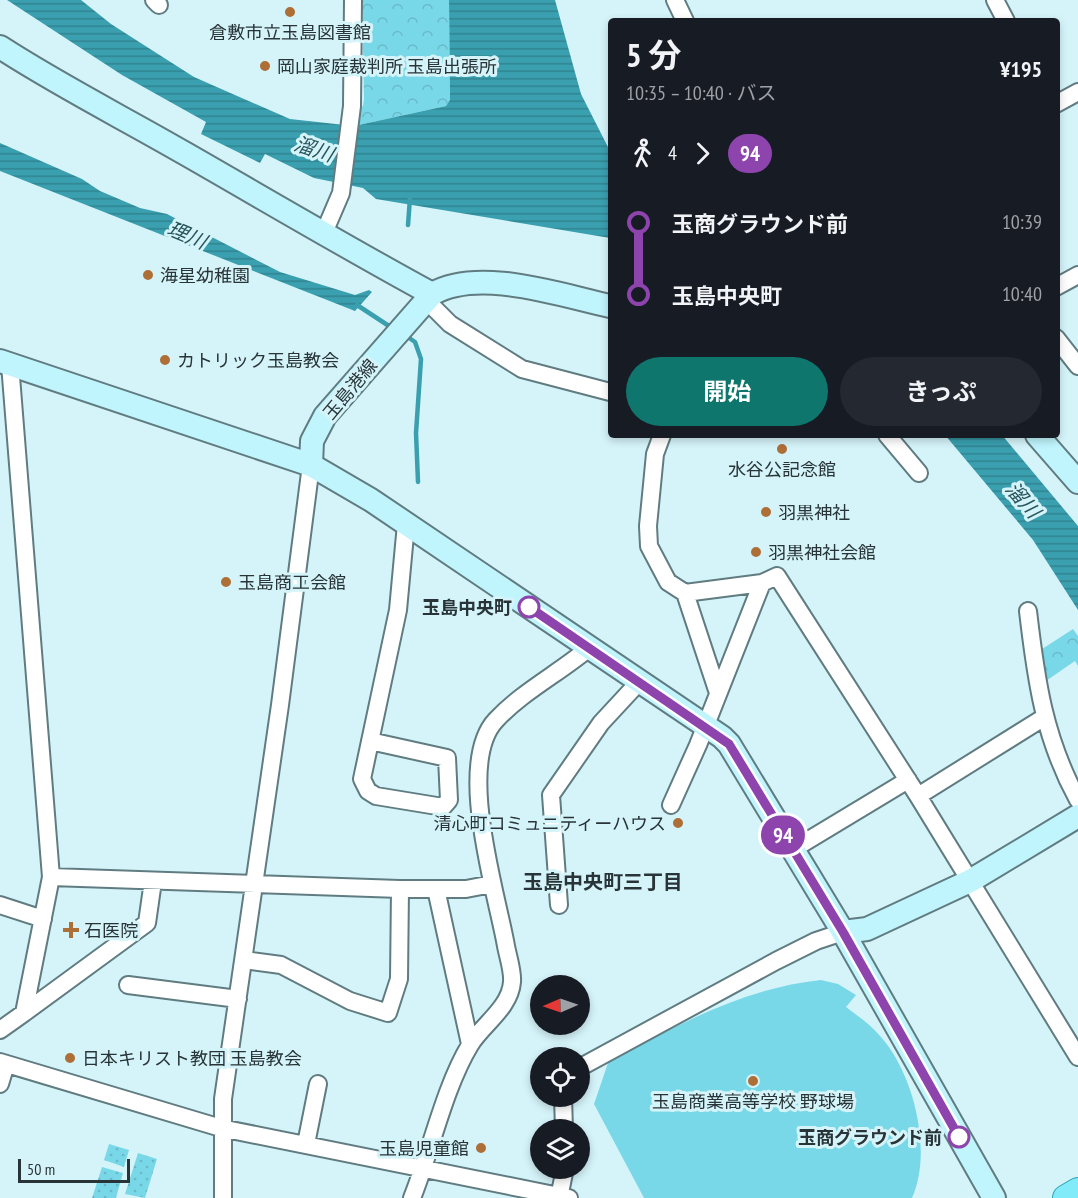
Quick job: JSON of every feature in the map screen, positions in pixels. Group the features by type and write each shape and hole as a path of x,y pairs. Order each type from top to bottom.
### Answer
{"main road":[{"path":"1066,1198 1078,1191"}],"street":[{"path":"323,235 340,193 352,106 353,0"},
{"path":"675,0 684,18"},
{"path":"995,0 1004,18"},
{"path":"0,46 50,79 187,154 430,298 450,324 522,369 608,391"},
{"path":"1060,102 1078,92"},
{"path":"1060,285 1078,275"},
{"name":"玉島港線","path":"311,465 312,441 325,416 430,298 462,282 486,282 608,306"},
{"path":"1060,343 1078,366"},
{"path":"24,1013 51,877 5,362 311,465 406,524 639,682 702,735 729,744 843,932 994,1198"},
{"path":"661,438 655,454 648,526 649,546 668,582 685,592 762,583 777,576 908,780 1078,1057"},
{"path":"890,438 919,473"},
{"path":"1040,438 1078,482"},
{"path":"223,1198 221,1128 311,465"},
{"path":"370,741 447,758 449,800 443,807 376,796 368,791 362,779 370,741 398,610 406,524"},
{"path":"671,806 702,735 762,583"},
{"path":"685,592 718,693"},
{"path":"1028,611 1043,718 1053,748 1078,800"},
{"path":"412,1198 443,1109 470,1044 492,1020 512,982 483,846 479,760 485,741 494,721 589,648"},
{"path":"559,905 551,795 601,723 639,682"},
{"path":"918,796 1043,718"},
{"path":"792,850 908,780"},
{"path":"590,1062 816,941 843,932 867,929 970,881 1078,816"},
{"path":"51,877 400,889 466,889 492,884"},
{"path":"0,1030 147,923 153,881"},
{"path":"244,960 281,965 350,1001 388,1012 399,979 400,889"},
{"path":"436,889 470,1044"},
{"path":"0,905 43,919"},
{"path":"128,985 238,999"},
{"path":"0,1084 3,1063 221,1128 424,1167 563,1197 564,1179"},
{"path":"306,1144 318,1084"}],"green space":[{"path":"362,0 449,0 450,101 446,106 354,126 356,110 363,106 364,99"},
{"path":"1073,629 1078,636 1078,666 1075,661 1043,683 1039,651"},
{"name":"玉島商業高等学校 野球場","path":"821,980 838,984 856,995 846,1007 881,1037 903,1071 917,1114 920,1137 921,1159 912,1198 644,1198 594,1104 608,1063 684,1023 737,1000 792,984"},
{"path":"109,1144 129,1150 124,1167 104,1160"},
{"path":"138,1153 157,1159 145,1198 125,1194"},
{"path":"102,1167 123,1173 116,1198 92,1198"}],"water":[{"name":"溜川","path":"7,0 81,0 111,24 194,77 290,119 354,126 446,106 450,100 449,0 555,0 581,94 608,147 608,238 376,199 363,188 314,178 265,154 260,163 201,134 206,122 122,75"},
{"name":"理川","path":"0,143 82,179 100,191 140,208 167,214 280,272 355,295 369,290 372,292 355,311 0,171"},
{"name":"溜川","path":"948,438 1005,438 1078,526 1078,610 1033,540"}],"waterway":[{"path":"408,225 410,198"},
{"path":"357,305 392,328"},
{"path":"405,335 415,342 421,359 416,433 418,482"}],"bus line":[{"name":"94","path":"529,607 706,726 729,744 843,932 959,1137"}],"place":[{"name":"倉敷市立玉島図書館","path":"290,12"},
{"name":"岡山家庭裁判所 玉島出張所","path":"265,66"},
{"name":"海星幼稚園","path":"148,275"},
{"name":"カトリック玉島教会","path":"165,360"},
{"name":"水谷公記念館","path":"782,449"},
{"name":"羽黒神社","path":"766,512"},
{"name":"羽黒神社会館","path":"756,552"},
{"name":"玉島商工会館","path":"226,582"},
{"name":"玉島中央町","path":"529,607"},
{"name":"清心町コミュニティーハウス","path":"678,823"},
{"name":"石医院","path":"71,930"},
{"name":"日本キリスト教団 玉島教会","path":"70,1058"},
{"name":"玉島商業高等学校 野球場","path":"753,1081"},
{"name":"玉商グラウンド前","path":"959,1137"},
{"name":"玉島児童館","path":"481,1148"}],"district":[{"name":"玉島中央町三丁目","path":"603,882"}]}
